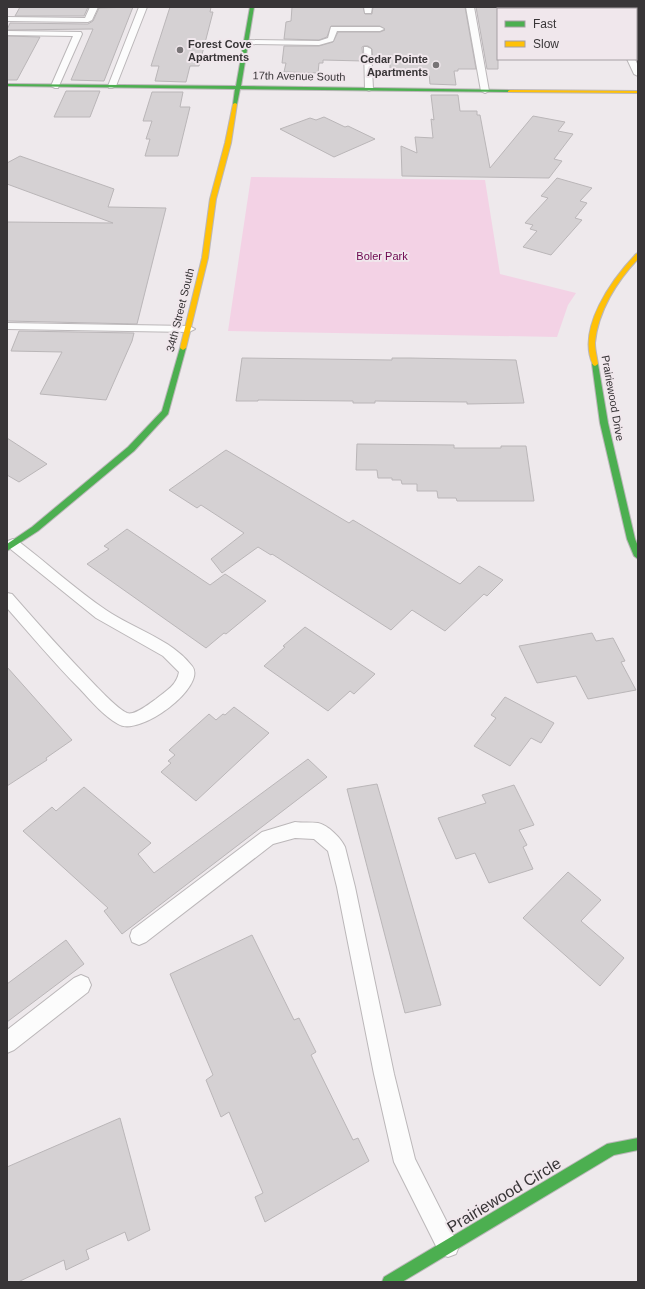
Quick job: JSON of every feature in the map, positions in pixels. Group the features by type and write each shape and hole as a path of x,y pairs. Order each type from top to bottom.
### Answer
{"street":[{"name":"34th Street South","path":"10,546 35,529 131,449 165,412 189,329 205,258 213,199 228,143 252,7"},
{"name":"17th Avenue South","path":"7,85 638,92"},
{"name":"Prairiewood Drive","path":"638,255 625,268 602,303 592,344 604,423 631,539 638,556"},
{"name":"Prairiewood Circle","path":"389,1282 612,1148 638,1144"}],"lane":[{"path":"7,19 88,20 94,7"},
{"path":"112,86 143,7"},
{"path":"470,7 485,91"},
{"path":"246,42 319,43 331,40 333,38 334,29 380,30"},
{"path":"7,33 78,34 54,86"},
{"path":"367,49 369,89"},
{"path":"631,60 638,74"},
{"path":"7,326 189,329"},
{"path":"7,598 60,659 103,703 124,720 133,720 151,712 178,690 185,682 187,670 168,652 101,614 10,546"},
{"path":"140,936 268,838 295,830 318,831 336,847 346,887 384,1074 405,1162 448,1246"},
{"path":"7,1043 80,985"}],"green space":[{"name":"Boler Park","path":"251,177 485,180 500,274 576,293 568,305 557,337 228,331"}],"building":[{"path":"20,7 88,7 84,16 15,16"},
{"path":"133,7 104,81 71,80 93,29 7,30 10,23 88,24 93,21 99,8"},
{"path":"170,7 211,7 210,12 213,12 199,66 190,66 186,82 155,81 159,66 151,66"},
{"path":"292,7 363,7 365,14 372,14 373,7 465,7 476,69 458,69 458,71 454,71 456,85 430,84 429,73 390,73 390,61 373,61 372,49 368,46 364,46 362,47 363,61 323,60 323,63 319,63 318,73 284,72 286,63 282,63 284,46 319,46 333,42 338,32 380,32 385,30 380,26 331,26 327,37 319,40 284,39 286,22 291,21"},
{"path":"476,7 498,7 498,69 487,69"},
{"path":"7,36 40,37 17,80 7,80"},
{"path":"66,91 100,91 90,117 54,117"},
{"path":"152,92 183,92 180,107 190,107 178,156 145,156 150,139 146,139 152,121 143,121"},
{"path":"431,95 458,95 460,111 477,111 477,115 480,115 490,168 533,116 565,122 558,131 573,134 554,159 562,161 549,178 402,176 401,146 417,153 415,137 433,138 431,119 434,120"},
{"path":"324,117 345,127 348,126 375,139 334,157 280,129 310,118 316,120"},
{"path":"20,156 114,189 108,207 166,208 137,324 7,321 7,222 113,223 7,184 7,163"},
{"path":"557,178 592,188 580,201 587,203 575,218 582,220 551,255 523,247 537,231 530,229 533,225 525,223 548,198 541,196"},
{"path":"19,331 134,333 132,341 106,400 40,394 62,352 11,351"},
{"path":"242,358 392,360 392,358 410,358 516,360 524,403 467,404 467,402 375,401 375,403 353,403 353,401 236,401"},
{"path":"7,438 47,464 19,482 7,475"},
{"path":"357,444 454,445 454,448 501,448 501,446 526,446 534,501 457,501 456,498 438,498 437,491 417,491 417,484 402,484 401,480 392,480 392,478 378,478 377,470 356,470"},
{"path":"226,450 349,523 353,520 460,584 479,566 503,580 487,596 484,594 445,631 412,610 391,630 272,554 271,555 258,547 222,573 211,559 244,533 201,505 197,508 169,490"},
{"path":"127,529 210,585 225,574 266,601 226,634 224,633 206,648 87,564 109,549 104,546"},
{"path":"305,627 375,674 354,694 350,691 328,711 264,666 285,647 283,646"},
{"path":"592,633 596,641 613,638 625,661 621,662 636,690 588,699 576,676 537,683 519,646"},
{"path":"7,667 72,740 46,758 47,760 7,786"},
{"path":"505,697 554,723 541,743 531,738 510,766 474,746 496,718 491,715"},
{"path":"234,707 269,733 196,801 161,772 171,763 168,761 175,755 169,750 209,714 216,720 223,714 225,715"},
{"path":"308,759 327,777 122,934 104,911 108,908 23,831 52,807 56,811 84,787 151,843 138,854 154,873"},
{"path":"377,784 441,1005 405,1013 347,789"},
{"path":"514,785 534,825 519,830 527,845 523,847 533,869 489,883 475,853 456,859 438,818 486,803 482,795"},
{"path":"568,872 601,900 581,921 624,958 600,986 523,918"},
{"path":"252,935 294,1020 299,1018 316,1052 311,1055 353,1140 358,1138 369,1161 265,1222 255,1197 263,1193 229,1112 221,1117 206,1080 213,1075 170,974"},
{"path":"66,940 84,964 7,1022 7,984"},
{"path":"120,1118 150,1230 128,1241 125,1232 86,1250 89,1259 66,1270 64,1260 18,1282 7,1282 7,1167"}],"traffic: fast":[{"path":"235,104 252,7"},
{"path":"7,85 510,91"},
{"path":"7,548 35,529 131,449 165,412 183,348"},
{"path":"595,364 604,423 631,539 638,556"},
{"path":"389,1282 612,1149 638,1144"}],"traffic: slow":[{"path":"510,91 638,92"},
{"path":"183,348 205,258 213,199 228,143 235,104"},
{"path":"595,364 592,343 594,330 602,307 614,284 638,255"}],"place":[{"name":"Forest Cove Apartments","path":"180,50"},
{"name":"Cedar Pointe Apartments","path":"436,65"}]}
